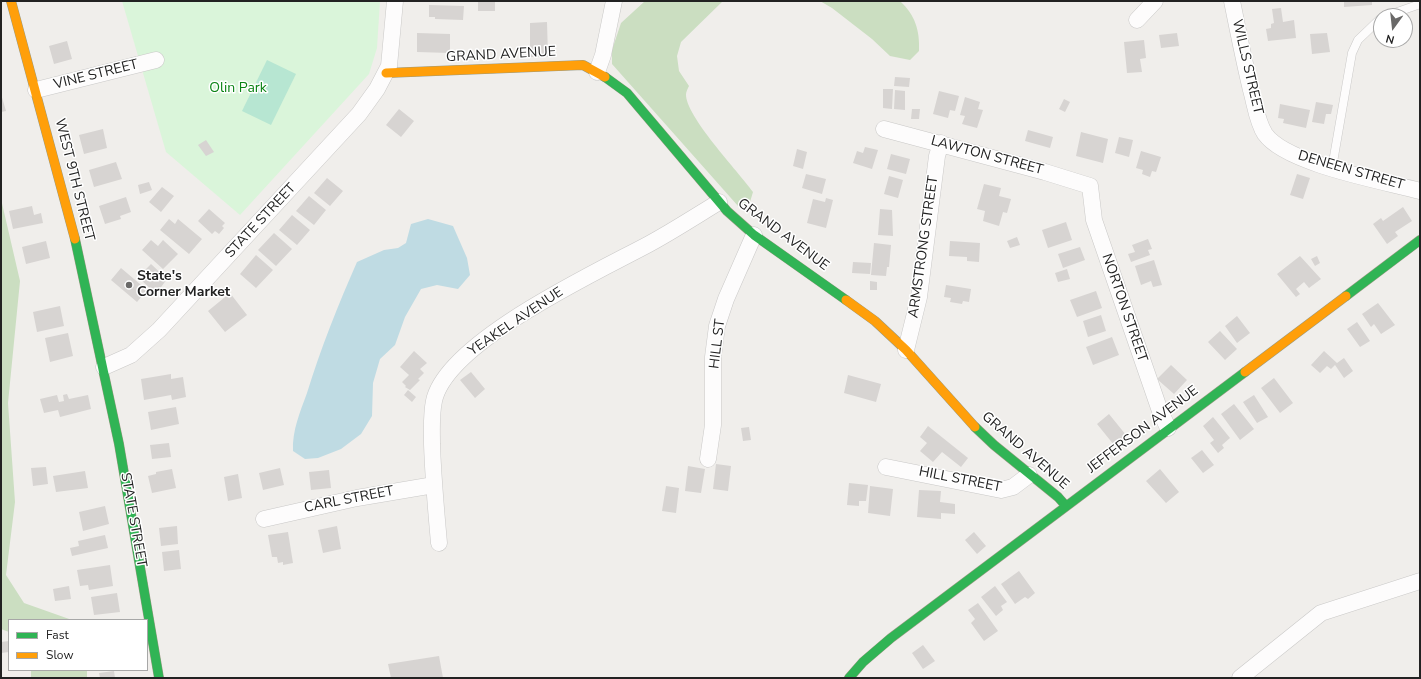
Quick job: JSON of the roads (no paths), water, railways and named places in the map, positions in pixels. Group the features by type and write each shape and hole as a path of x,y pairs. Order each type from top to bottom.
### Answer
{"street":[{"name":"WEST 9TH STREET","path":"11,1 75,237 104,367"},
{"name":"STATE STREET","path":"159,678 121,450 104,367 131,355 164,325 359,114 377,89 386,73 391,59 396,1"},
{"path":"597,72 603,55 614,1"},
{"path":"1137,20 1155,1"},
{"name":"WILLS STREET","path":"1232,1 1256,110 1264,133"},
{"name":"VINE STREET","path":"36,90 156,60"},
{"name":"GRAND AVENUE","path":"386,73 583,65 597,72 627,93 719,202 754,235 857,307 906,350 962,414 994,445 1029,475 1058,497 1066,506"},
{"name":"LAWTON STREET","path":"884,128 1090,186"},
{"name":"DENEEN STREET","path":"1264,133 1280,148 1293,155 1332,168 1420,191"},
{"name":"ARMSTRONG STREET","path":"906,350 919,297 937,156 940,143"},
{"name":"NORTON STREET","path":"1090,186 1094,220 1160,411 1168,428"},
{"name":"YEAKEL AVENUE","path":"439,543 434,485 432,424 434,401 440,387 458,362 502,328 546,300 669,233 719,202"},
{"name":"HILL ST","path":"708,459 714,425 713,357 718,326 726,299 754,235"},
{"name":"JEFFERSON AVENUE","path":"849,678 863,662 891,638 1168,428 1420,240"},
{"name":"HILL STREET","path":"886,467 1001,490 1013,488 1029,475"},
{"name":"CARL STREET","path":"264,519 357,498 434,485"},
{"path":"1240,678 1321,613 1420,581"}],"lane":[{"path":"1409,8 1420,4"},
{"path":"1332,168 1352,53 1358,40 1373,26"}],"water":[{"path":"428,219 453,226 467,258 470,275 458,289 437,285 421,289 405,317 395,345 380,359 373,383 372,416 361,434 341,449 318,458 305,459 293,451 297,422 324,343 357,262 384,250 398,248 406,243 411,224"}],"place":[{"name":"State's Corner Market","path":"129,285"}],"park label":[{"name":"Olin Park","path":"238,89"}]}
